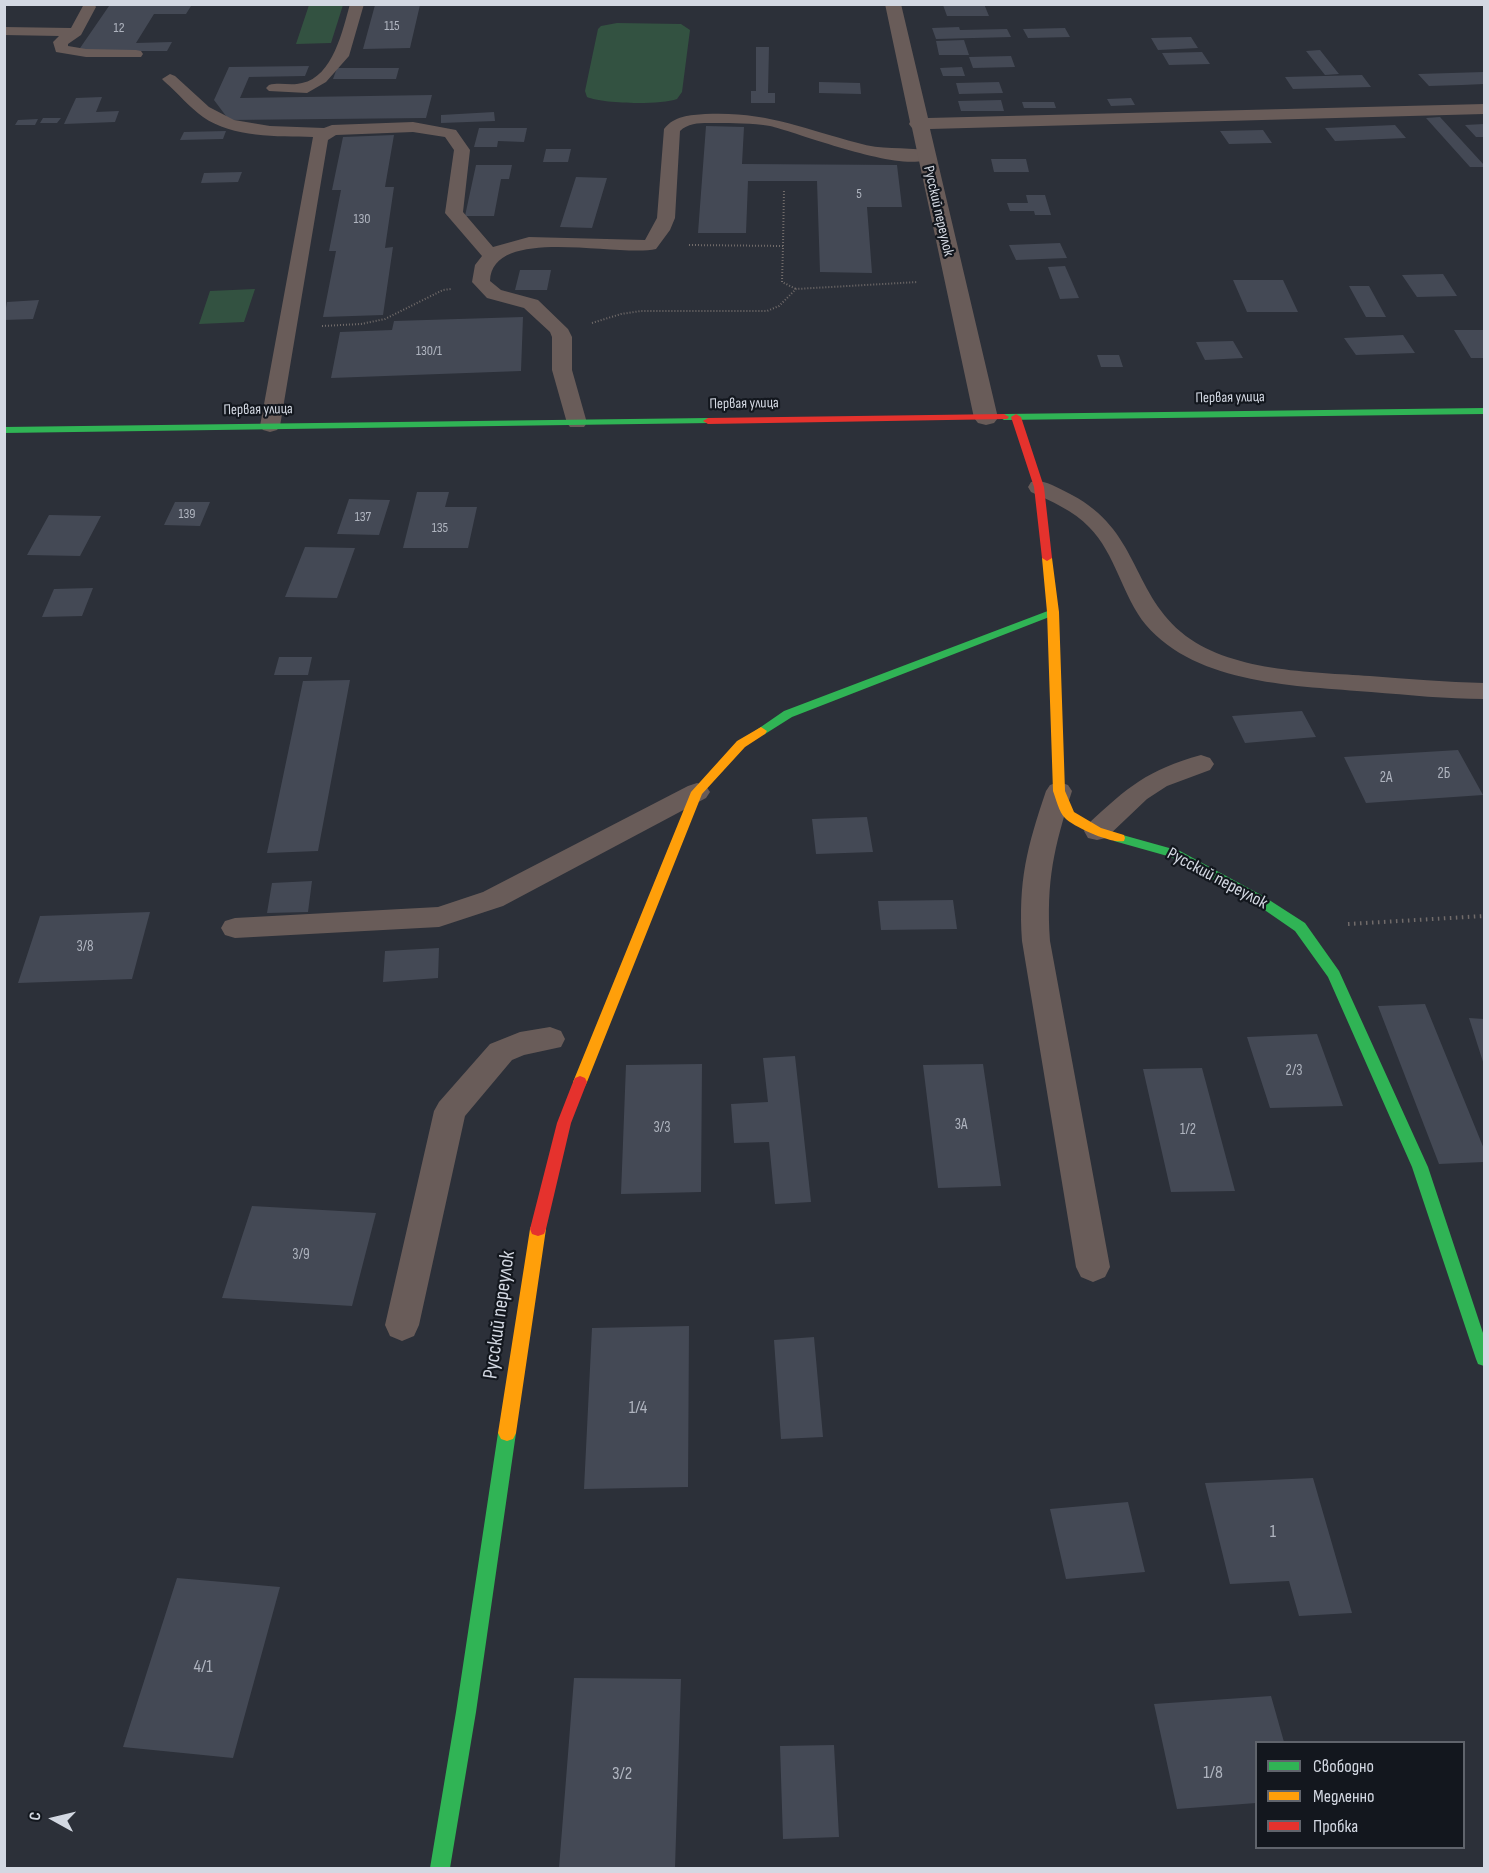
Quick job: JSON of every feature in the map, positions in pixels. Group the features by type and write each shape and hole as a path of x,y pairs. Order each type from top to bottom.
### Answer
{"street":[{"name":"Русский переулок","path":"893,4 925,156 986,417"},
{"path":"918,123 1485,109"},
{"name":"Первая улица","path":"4,430 1485,411"},
{"name":"Русский переулок","path":"1016,417 1039,487 1053,612 1059,791 1069,815 1098,831 1175,854 1258,898 1300,927 1334,975 1420,1167 1485,1359"},
{"path":"697,792 741,744 788,714 1053,612"},
{"name":"Русский переулок","path":"440,1869 538,1231 564,1123 697,792"}],"lane":[{"path":"274,88 307,87 321,79 342,56 357,4"},
{"path":"89,7 76,32 60,42 62,49 86,54 136,54"},
{"path":"4,31 76,32"},
{"path":"170,79 192,101 226,123 325,133"},
{"path":"577,423 562,370 562,337 558,329 531,304 494,294 484,285 480,275 501,248 513,243 529,242 650,245 661,230 666,218 672,129 680,123 694,120 763,120 872,152 901,156 925,156"},
{"path":"270,426 285,327 320,138 325,133 332,130 413,127 450,133 462,150 454,213 492,257"},
{"path":"1039,487 1078,507 1098,523 1110,540 1141,601 1169,635 1221,662 1260,673 1317,680 1485,691"},
{"path":"1098,831 1138,793 1158,780 1201,764"},
{"path":"1059,791 1037,868 1034,894 1036,941 1093,1266"},
{"path":"235,928 439,917 493,899 697,792"},
{"path":"402,1325 450,1111 501,1052 520,1044 550,1039"}],"path":[{"path":"784,189 782,282 796,289 918,284 917,273"},
{"path":"650,245 783,246"},
{"path":"285,327 361,324 385,320 443,290 484,285"},
{"path":"562,337 599,320 641,311 767,311 779,306 796,289"},
{"path":"1300,927 1485,916"}],"green space":[{"path":"309,5 343,5 331,43 296,44"},
{"path":"617,23 681,24 690,30 682,92 677,99 632,103 587,97 585,91 598,29 601,26"},
{"path":"255,289 244,322 199,324 210,291"}],"building":[{"path":"984,4 989,16 947,16 943,5"},
{"path":"375,5 420,5 410,48 363,49"},
{"path":"109,6 191,6 186,14 154,14 136,43 172,42 167,51 78,51"},
{"path":"959,27 960,30 1007,29 1011,37 936,39 932,28"},
{"path":"1065,28 1070,37 1028,38 1023,29"},
{"path":"1191,37 1198,48 1158,50 1151,38"},
{"path":"964,40 969,55 939,55 936,41"},
{"path":"756,47 769,47 768,93 775,93 775,103 751,103 751,91 756,91"},
{"path":"1320,50 1339,74 1325,75 1306,51"},
{"path":"1202,52 1210,64 1169,65 1162,53"},
{"path":"1011,56 1015,67 973,68 969,57"},
{"path":"309,66 305,76 249,77 240,98 432,95 426,118 229,120 214,100 229,67"},
{"path":"962,67 965,76 943,76 940,68"},
{"path":"337,68 399,68 396,79 333,79"},
{"path":"1484,72 1484,84 1429,86 1418,74"},
{"path":"1362,75 1371,87 1293,89 1285,77"},
{"path":"819,82 860,83 861,94 819,93"},
{"path":"999,82 1003,93 959,94 956,83"},
{"path":"102,97 96,112 119,111 115,122 64,124 76,98"},
{"path":"1131,98 1135,105 1111,106 1107,99"},
{"path":"1001,100 1004,111 961,111 958,101"},
{"path":"1022,102 1054,102 1056,108 1024,108"},
{"path":"494,112 495,121 441,123 441,115"},
{"path":"1440,117 1484,167 1470,167 1426,118"},
{"path":"43,118 61,118 57,123 40,123"},
{"path":"38,119 35,125 15,125 18,120"},
{"path":"1484,124 1484,137 1476,137 1465,125"},
{"path":"1395,125 1406,138 1335,141 1325,128"},
{"path":"706,126 744,127 742,164 897,165 902,207 867,207 872,273 820,272 817,181 748,181 746,233 698,233"},
{"path":"479,128 527,128 524,142 498,141 497,147 474,147"},
{"path":"1263,130 1272,143 1229,144 1220,131"},
{"path":"226,131 223,139 180,140 184,132"},
{"path":"394,135 385,187 394,187 385,248 393,247 383,315 323,317 336,251 329,251 341,190 332,190 343,137"},
{"path":"546,149 571,149 568,162 543,162"},
{"path":"991,159 1026,159 1029,172 994,172"},
{"path":"476,165 512,165 509,179 501,179 494,216 465,216"},
{"path":"242,172 238,182 201,183 204,173"},
{"path":"576,177 607,178 592,228 560,227"},
{"path":"1026,195 1045,195 1051,215 1035,215 1034,211 1010,211 1007,203 1028,203"},
{"path":"1060,243 1067,258 1016,260 1009,245"},
{"path":"1065,266 1079,298 1060,299 1048,267"},
{"path":"520,270 551,270 547,290 515,290"},
{"path":"1443,274 1457,296 1417,297 1402,275"},
{"path":"1233,280 1283,280 1298,312 1247,312"},
{"path":"1349,286 1369,286 1386,317 1366,317"},
{"path":"39,300 33,319 4,320 7,302"},
{"path":"523,317 521,371 331,378 340,332 392,330 394,321"},
{"path":"1454,330 1484,330 1484,358 1471,358"},
{"path":"1403,335 1415,353 1356,355 1344,338"},
{"path":"1233,341 1243,358 1205,360 1196,342"},
{"path":"1097,355 1119,355 1123,367 1101,367"},
{"path":"417,492 449,492 445,507 477,507 468,548 403,548"},
{"path":"349,499 390,500 379,535 337,534"},
{"path":"175,502 210,502 200,526 164,525"},
{"path":"49,515 101,516 80,556 27,555"},
{"path":"305,547 355,548 337,598 285,597"},
{"path":"93,588 82,616 42,617 54,589"},
{"path":"279,657 312,657 308,675 274,675"},
{"path":"350,680 318,851 267,853 303,681"},
{"path":"1302,711 1316,737 1245,743 1232,716"},
{"path":"1458,750 1483,795 1366,803 1344,757"},
{"path":"867,817 873,852 816,854 812,819"},
{"path":"312,881 308,912 267,913 272,883"},
{"path":"953,900 957,929 881,930 878,901"},
{"path":"150,912 132,979 18,983 40,916"},
{"path":"439,948 438,978 383,982 385,951"},
{"path":"1425,1004 1484,1149 1484,1162 1439,1164 1378,1006"},
{"path":"1469,1018 1484,1019 1484,1065"},
{"path":"1317,1034 1343,1106 1270,1108 1247,1037"},
{"path":"795,1056 811,1202 775,1204 769,1142 734,1143 731,1104 768,1102 763,1058"},
{"path":"702,1064 701,1192 621,1194 626,1065"},
{"path":"983,1064 1001,1186 938,1188 923,1065"},
{"path":"1202,1068 1235,1191 1171,1192 1143,1069"},
{"path":"252,1206 376,1213 352,1306 222,1298"},
{"path":"689,1326 688,1487 584,1489 592,1328"},
{"path":"814,1337 823,1437 781,1439 774,1340"},
{"path":"1313,1478 1352,1613 1299,1616 1289,1581 1230,1584 1205,1483"},
{"path":"1128,1502 1145,1572 1066,1579 1050,1509"},
{"path":"177,1578 280,1587 233,1758 123,1747"},
{"path":"574,1678 681,1679 675,1868 559,1868"},
{"path":"1271,1696 1284,1741 1255,1741 1255,1803 1177,1809 1154,1704"},
{"path":"834,1745 839,1837 783,1839 780,1746"}],"traffic: fast":[{"path":"1004,417 1484,411"},
{"path":"4,430 708,421"},
{"path":"761,731 788,714 1053,612"},
{"path":"1119,838 1175,854 1258,899 1300,927 1334,975 1420,1167 1484,1359"},
{"path":"440,1868 466,1712 507,1433"}],"traffic: slow":[{"path":"1047,558 1053,612 1059,791 1069,815 1097,831 1119,838"},
{"path":"580,1082 697,792 741,744 761,731"},
{"path":"507,1433 538,1229"}],"traffic: jam":[{"path":"708,421 1004,417"},
{"path":"1016,417 1039,487 1047,558"},
{"path":"538,1229 564,1123 580,1082"}]}
